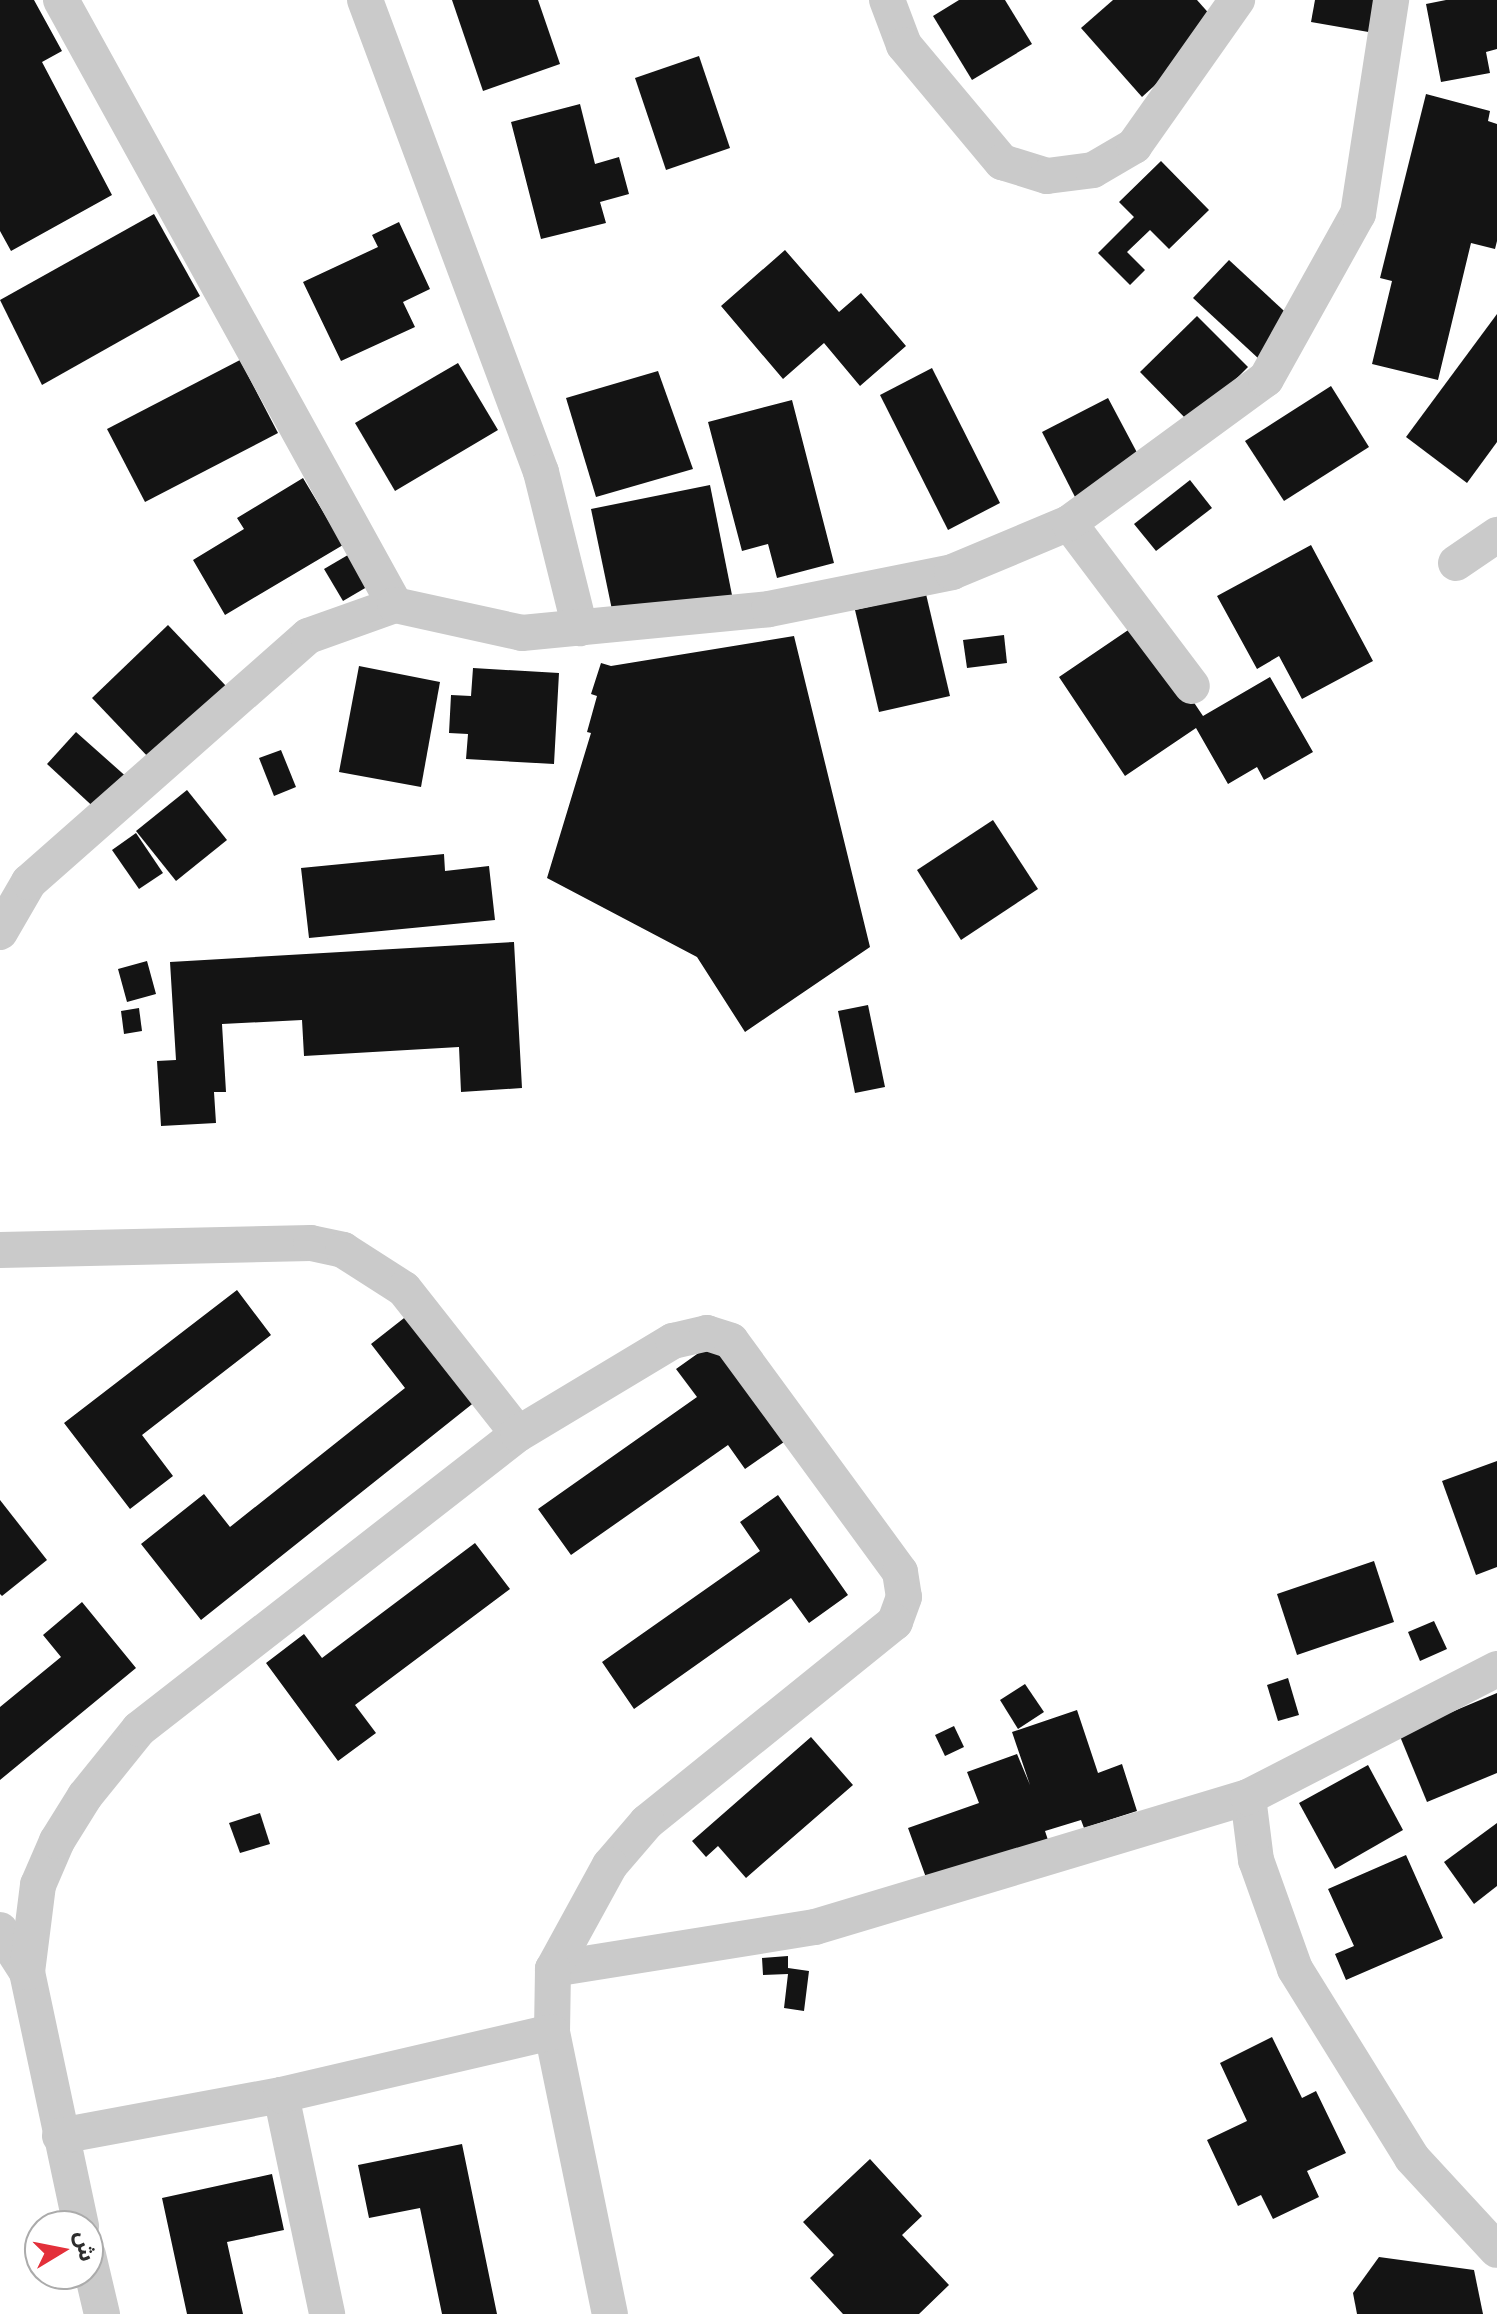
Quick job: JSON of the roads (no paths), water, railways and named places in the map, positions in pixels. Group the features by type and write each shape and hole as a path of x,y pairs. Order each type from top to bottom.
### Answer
{"street":[{"path":"61,0 395,605"},
{"path":"365,0 541,472 580,628"},
{"path":"896,2 904,45 1002,162 1023,171 1070,175 1104,165 1134,146 1237,0"},
{"path":"0,932 29,882 308,636 395,605 522,633 769,609 952,572 1069,523 1266,379 1358,214 1391,0"},
{"path":"1069,523 1192,686"},
{"path":"1456,563 1497,535"},
{"path":"0,1250 311,1243 343,1250 404,1289 518,1434"},
{"path":"77,2210 27,1972 38,1885 57,1841 85,1796 139,1729 518,1434 673,1341 707,1333 731,1341 900,1572 904,1597 895,1622 647,1822 610,1865 553,1969 552,2032 610,2314"},
{"path":"553,1969 815,1927 1248,1797 1497,1669"},
{"path":"1248,1797 1256,1860 1295,1969 1412,2158 1497,2250"},
{"path":"0,1930 27,1972"},
{"path":"60,2136 281,2095 552,2032"},
{"path":"281,2095 327,2314"},
{"path":"96,2290 102,2314"}]}
